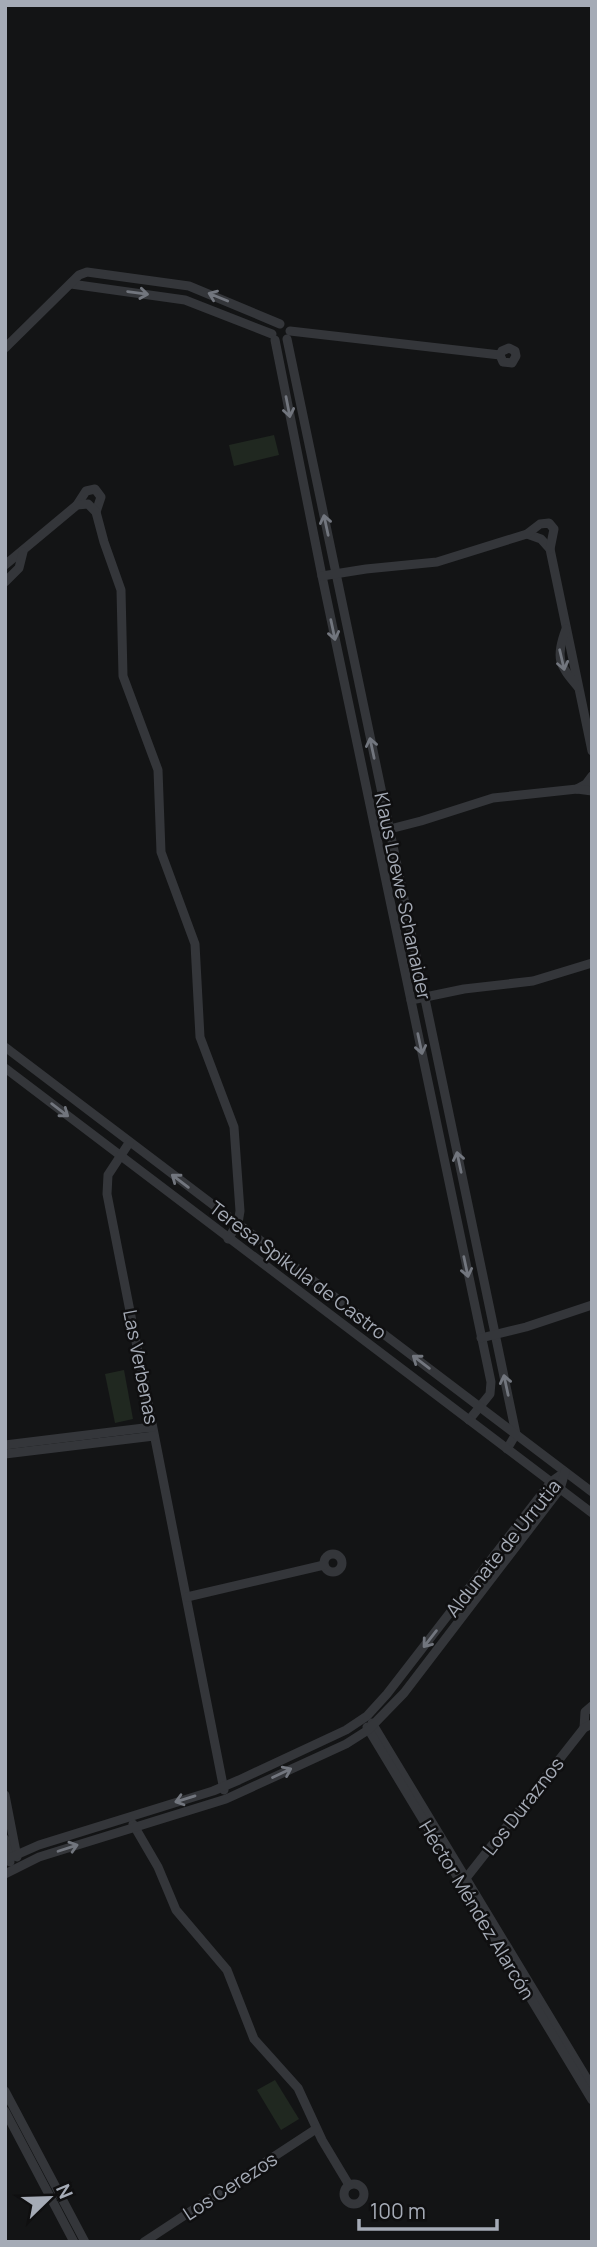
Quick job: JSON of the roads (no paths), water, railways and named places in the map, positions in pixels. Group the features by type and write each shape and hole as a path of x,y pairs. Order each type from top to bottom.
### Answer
{"street":[{"path":"5,348 82,273 91,272 196,288 286,326 288,335 283,342 185,300 71,284"},
{"path":"274,337 275,326 280,324"},
{"path":"288,335 500,355"},
{"name":"Klaus Loewe Schanaider","path":"288,335 516,1434"},
{"name":"Klaus Loewe Schanaider","path":"274,337 491,1386 489,1394 469,1420"},
{"path":"5,565 77,505 86,491 95,489 101,496 96,512"},
{"path":"77,505 89,504 96,512 121,590 125,686 158,770 160,844 163,860 195,944 200,1037 233,1127 240,1199 238,1223 228,1239"},
{"path":"322,576 437,562 527,534 543,523 552,525 554,535 550,549 566,629 560,645 560,662 578,687 592,751"},
{"path":"527,534 541,539 550,549"},
{"path":"5,582 19,568 23,552"},
{"path":"577,789 586,784 592,776"},
{"path":"376,832 493,798 577,789 592,791"},
{"path":"411,999 464,989 533,981 592,963"},
{"name":"Teresa Spikula de Castro","path":"5,1047 592,1492"},
{"name":"Teresa Spikula de Castro","path":"5,1068 592,1513"},
{"name":"Las Verbenas","path":"129,1143 108,1175 107,1194 226,1799"},
{"path":"481,1338 592,1305"},
{"path":"5,1445 153,1431"},
{"path":"5,1454 153,1431"},
{"path":"507,1449 516,1434"},
{"name":"Aldunate de Urrutia","path":"10,1857 224,1786 341,1733 365,1718 387,1694 551,1482 565,1472"},
{"name":"Aldunate de Urrutia","path":"12,1870 134,1827 226,1799 346,1744 371,1728 404,1693 560,1489 565,1472"},
{"path":"187,1597 324,1565"},
{"name":"Los Duraznos","path":"464,1881 588,1726 585,1713 592,1706"},
{"name":"Héctor Méndez Alarcón","path":"365,1718 590,2086 592,2100"},
{"path":"5,1795 12,1870"},
{"path":"130,1817 158,1867 180,1916 216,1954 227,1970 254,2039 298,2088 316,2129 349,2185"},
{"path":"5,1839 10,1857"},
{"path":"5,2091 85,2242"},
{"path":"5,2111 74,2242"},
{"name":"Los Cerezos","path":"144,2242 316,2129"}]}
